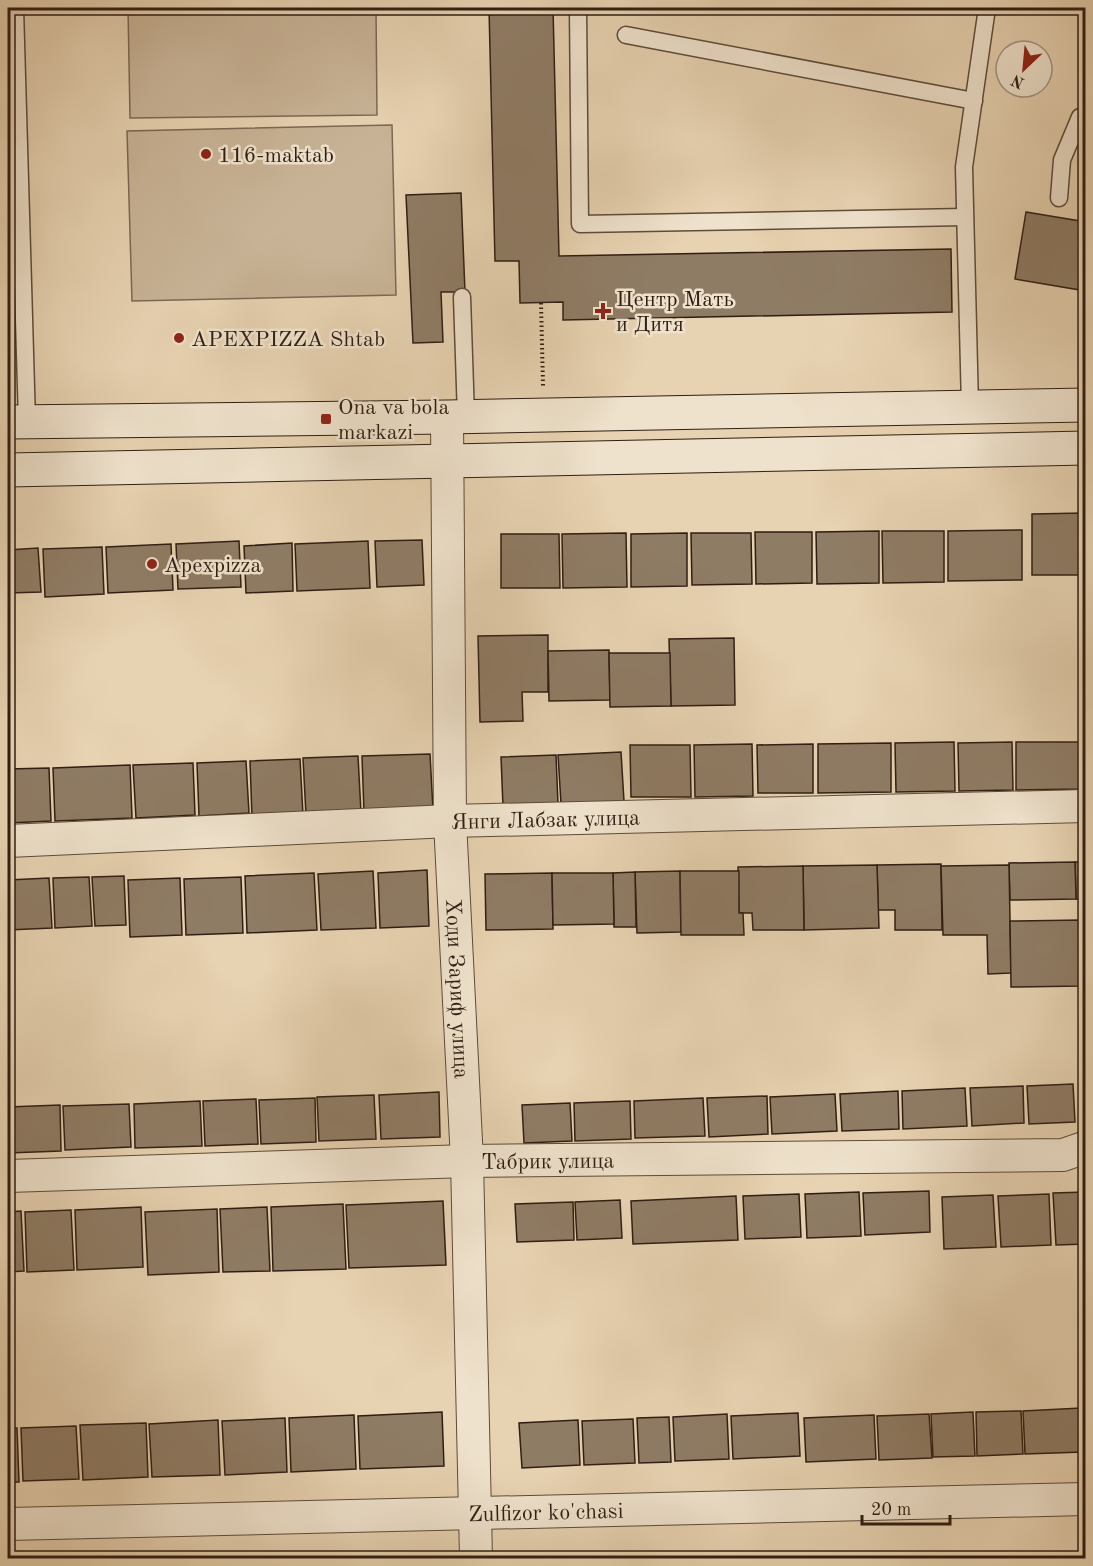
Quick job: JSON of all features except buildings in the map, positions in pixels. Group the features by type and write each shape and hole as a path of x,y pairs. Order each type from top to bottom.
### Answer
{"main road":[{"path":"17,422 456,417 1086,405"},
{"path":"8,470 1086,448"}],"street":[{"name":"Ходи Зариф улица","path":"456,417 449,461 450,821 467,1161 476,1558"},
{"name":"Янги Лабзак улица","path":"8,841 450,821 1086,806"},
{"name":"Табрик улица","path":"8,1176 467,1161 1063,1155 1086,1147"},
{"name":"Zulfizor ko'chasi","path":"8,1524 1086,1499"}],"lane":[{"path":"15,8 13,211 17,422"},
{"path":"578,8 580,224 965,217"},
{"path":"970,407 964,167 987,8"},
{"path":"626,35 974,101"},
{"path":"1059,198 1062,160 1080,117 1086,115"},
{"path":"456,417 462,297"}],"path":[{"path":"541,303 545,415"}],"shaded area":[{"path":"128,8 376,8 377,115 130,118"},
{"path":"392,125 396,295 132,301 127,131"}],"place":[{"name":"116-maktab","path":"206,154"},
{"name":"Центр Мать и Дитя","path":"603,311"},
{"name":"APEXPIZZA Shtab","path":"179,338"},
{"name":"Ona va bola markazi","path":"326,419"},
{"name":"Apexpizza","path":"152,564"}]}
